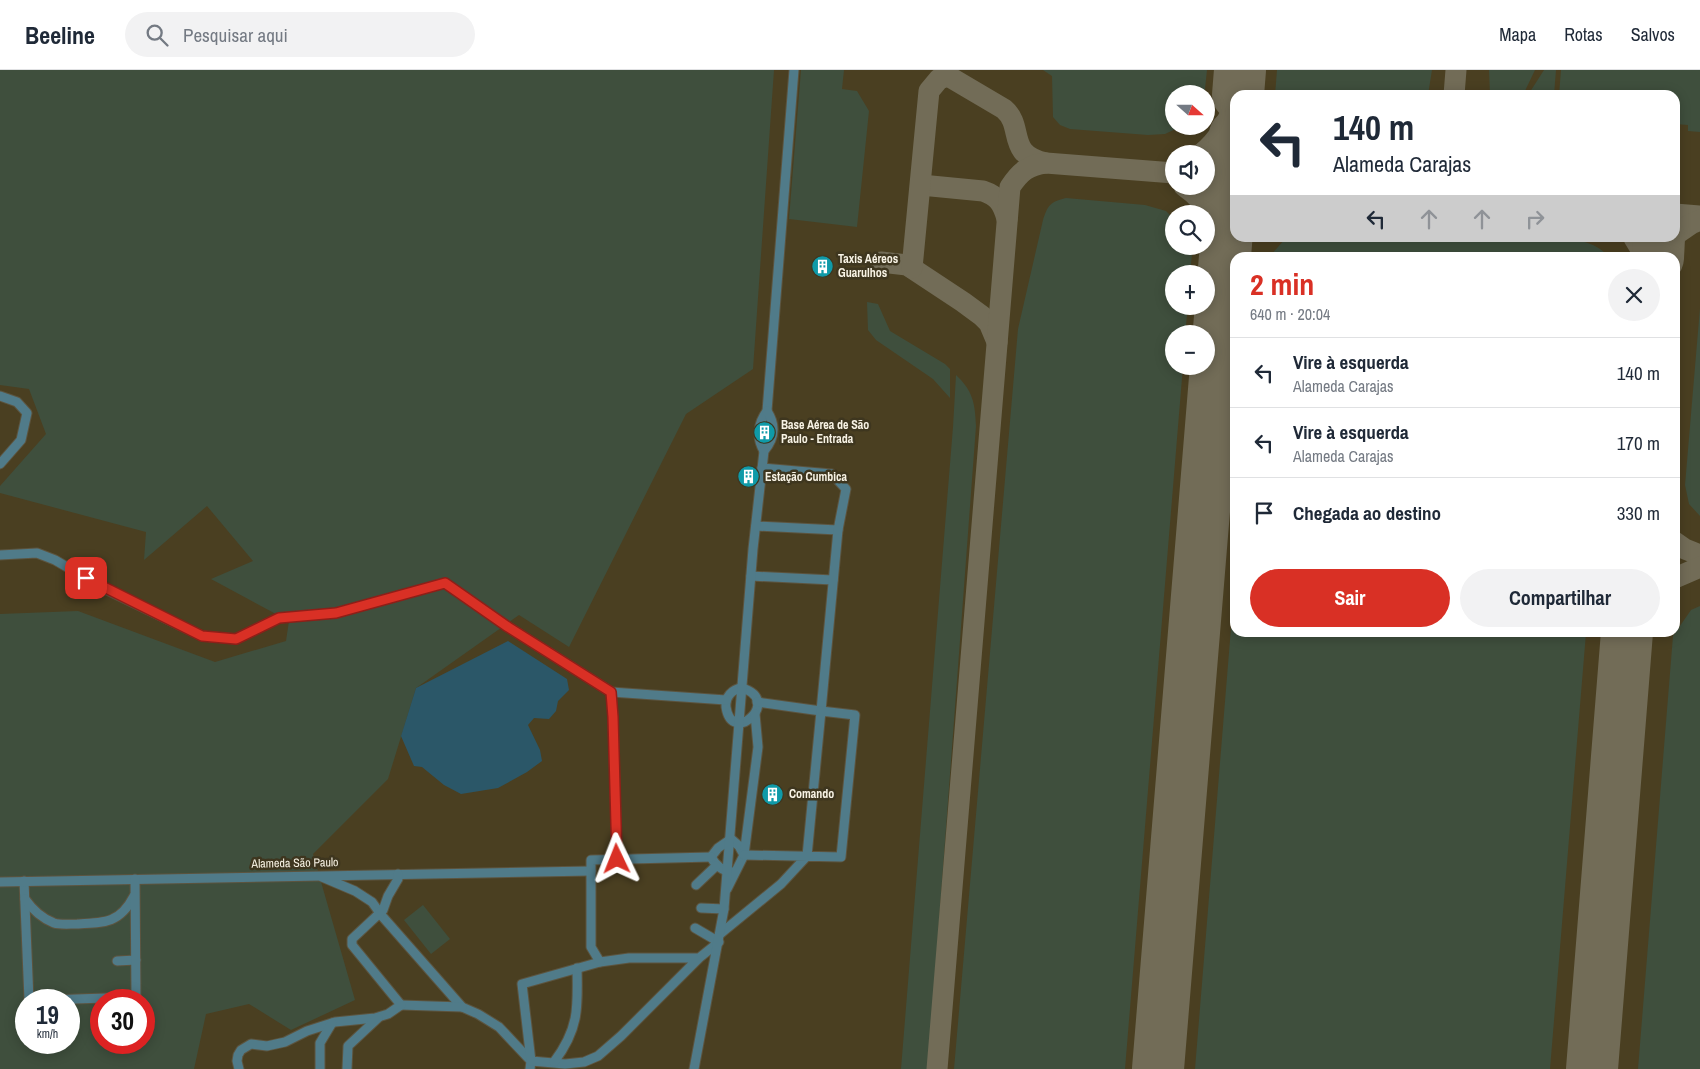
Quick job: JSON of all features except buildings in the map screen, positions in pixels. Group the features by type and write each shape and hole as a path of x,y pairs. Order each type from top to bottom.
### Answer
{"street":[{"path":"694,1069 720,938 726,892 751,576 764,451 758,441 761,419 768,411 794,70"},
{"path":"0,396 17,402 27,413 21,440 0,464"},
{"path":"530,1065 554,1062 565,1064 584,1062 598,1056 621,1036 720,938 781,884 808,856 838,530 846,489 832,474 762,468"},
{"path":"756,526 838,530"},
{"path":"0,555 37,553 55,560 101,587 202,636 236,639 279,618 336,613 445,583 508,627 611,692 726,700"},
{"path":"751,576 834,580"},
{"path":"726,892 744,855 758,747 755,714 757,702 752,693 742,688 731,692 726,700 729,716 740,723 746,723 755,714"},
{"path":"611,692 617,859"},
{"path":"744,855 841,857 855,715 757,702"},
{"path":"730,840 740,846 744,855"},
{"path":"712,857 718,848 730,840"},
{"path":"600,962 591,947 591,860 712,857"},
{"path":"712,857 716,866 727,871 737,872"},
{"path":"696,885 716,866"},
{"name":"Alameda São Paulo","path":"0,882 591,871"},
{"path":"398,874 398,879 381,914 352,940 352,945 401,1005"},
{"path":"320,876 355,891 372,902 462,1007"},
{"path":"80,998 136,996 136,879"},
{"path":"24,881 29,989"},
{"path":"25,899 32,909 44,919 56,924 100,923 114,919 128,908 136,893"},
{"path":"701,908 724,909"},
{"path":"695,928 720,938"},
{"path":"530,1065 522,984 600,962 629,958 699,958"},
{"path":"117,961 136,960"},
{"path":"554,1062 566,1046 577,1015 577,968"},
{"path":"239,1069 238,1055 246,1047 256,1044 267,1046 286,1042 307,1031 332,1023 380,1017 401,1005 462,1007 478,1014 499,1027 530,1065"},
{"path":"347,1069 348,1046 380,1017"},
{"path":"320,1069 320,1043 332,1023"}],"shaded area":[{"path":"0,70 1700,70 1700,1069 0,1069"}],"green space":[{"path":"0,70 774,70 753,369 686,414 569,647 519,615 416,688 388,779 313,854 355,1000 291,1030 249,1004 206,1014 194,1069 0,1069 0,614 78,611 215,662 286,641 289,621 211,579 253,561 207,506 144,560 146,532 0,493 0,486 46,434 29,389 0,385"},
{"path":"801,70 844,70 842,89 857,91 869,111 857,227 789,219"},
{"path":"1043,70 1207,70 1205,85 1165,85 1165,134 1148,135 1070,129 1060,125 1053,117 1052,76"},
{"path":"1277,70 1432,70 1429,90 1275,90"},
{"path":"1489,70 1535,70 1525,90 1490,90"},
{"path":"1544,70 1556,70 1554,90 1531,90"},
{"path":"1561,70 1700,70 1700,132 1688,131 1688,125 1680,124 1680,90 1559,90"},
{"path":"1066,198 1145,205 1165,211 1165,255 1192,255 1191,265 1165,265 1165,315 1187,315 1186,325 1165,325 1165,375 1182,375 1125,1069 954,1069 1018,329 1043,220 1048,208 1056,201"},
{"path":"1282,242 1584,242 1597,247 1603,252 1273,252"},
{"path":"867,302 878,304 890,331 945,364 950,369 950,398 933,379 876,340 868,330"},
{"path":"1700,308 1700,516 1689,504 1685,485"},
{"path":"956,375 970,392 975,411 976,426 928,1069 901,1069 953,427"},
{"path":"1700,606 1700,1069 1638,1069 1673,637 1680,637 1680,626 1691,610"},
{"path":"1230,637 1586,637 1550,1069 1195,1069"},
{"path":"423,905 450,939 431,954 404,920"}],"water":[{"path":"508,641 567,679 569,690 558,701 556,711 549,719 534,718 528,725 540,750 542,761 527,772 498,788 461,794 444,785 422,767 414,766 401,736 416,688"}],"taxiway":[{"path":"1454,90 1456,70"},
{"path":"912,268 929,91 939,79 948,76 1004,109 1014,124 1020,147 1033,159 1046,163"},
{"path":"1211,145 1222,131 1230,115"},
{"path":"937,1069 1010,187 1025,170 1034,165 1046,163 1165,172"},
{"path":"1215,177 1230,178"},
{"path":"921,185 983,191 993,195 999,201 1007,219"},
{"path":"1195,195 1208,210 1216,228 1225,260"},
{"path":"1680,214 1700,216"},
{"path":"1680,232 1700,220"},
{"path":"1225,260 1236,242"},
{"path":"1636,242 1642,252"},
{"path":"1663,252 1670,242"},
{"path":"881,262 907,265 963,302 989,323 997,342"},
{"path":"1680,546 1700,555"},
{"path":"1680,576 1700,567"},
{"path":"1626,647 1631,637"}],"runway":[{"path":"1238,90 1240,70"},
{"path":"1158,1069 1230,196"},
{"path":"1658,252 1659,242"},
{"path":"1592,1069 1627,637"}],"place":[{"name":"Taxis Aéreos Guarulhos","path":"822,266"},
{"name":"Base Aérea de São Paulo - Entrada","path":"765,432"},
{"name":"Estação Cumbica","path":"749,477"},
{"name":"Comando","path":"773,794"}],"route":[{"path":"86,578 202,636 236,639 279,618 336,613 445,583 508,627 611,692 617,859"}]}
